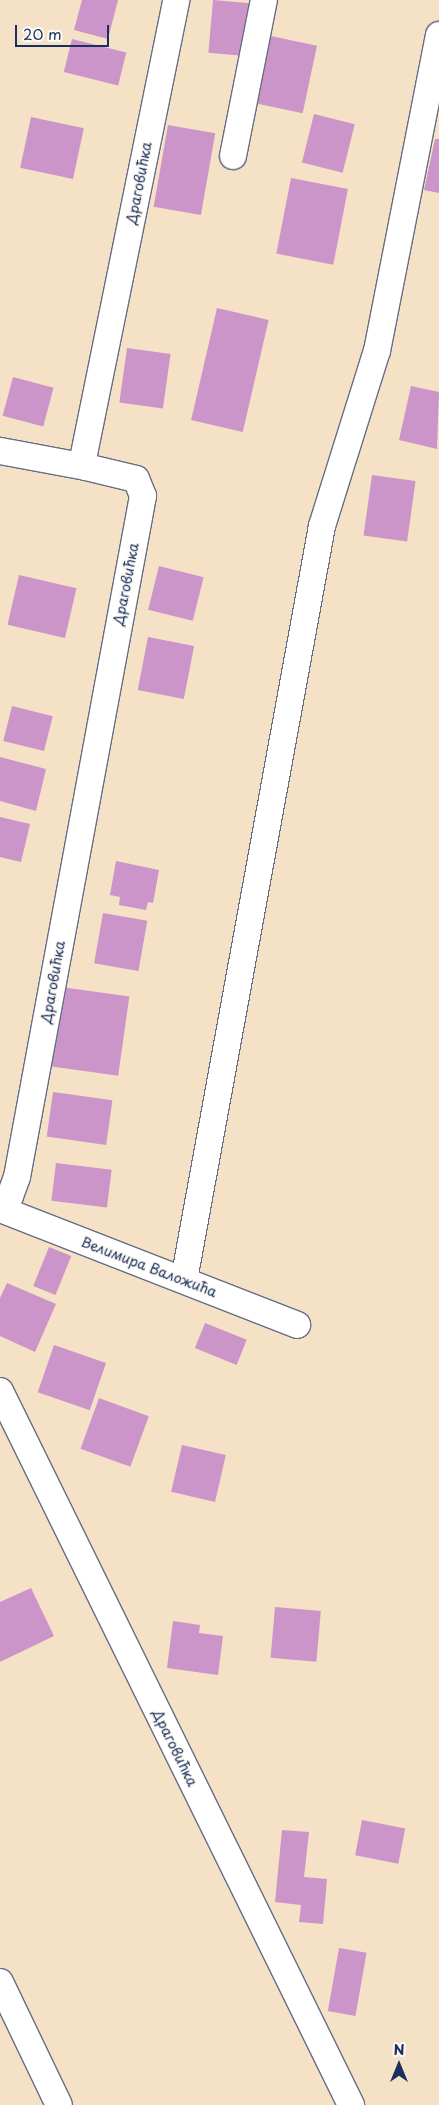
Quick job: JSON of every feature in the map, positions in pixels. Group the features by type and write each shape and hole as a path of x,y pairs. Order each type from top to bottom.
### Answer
{"street":[{"name":"Драговићка","path":"0,1204 10,1196 17,1177 143,496 136,479 86,467 85,452 176,0"},
{"path":"233,156 264,0"},
{"path":"184,1280 322,526 377,351 439,35"},
{"path":"0,451 86,467"},
{"name":"Велимира Валожића","path":"0,1209 297,1326"},
{"name":"Драговићка","path":"0,1391 351,2105"},
{"path":"0,1982 59,2105"}],"building":[{"path":"82,0 118,0 108,39 74,30"},
{"path":"213,0 256,4 251,57 208,53"},
{"path":"271,36 317,46 303,113 257,103"},
{"path":"72,39 126,53 118,86 64,72"},
{"path":"314,114 355,124 343,173 302,163"},
{"path":"31,117 84,128 73,179 20,168"},
{"path":"168,125 215,133 201,215 154,207"},
{"path":"435,139 439,139 439,193 424,190"},
{"path":"291,178 348,189 333,265 276,254"},
{"path":"217,308 269,320 243,432 191,420"},
{"path":"127,348 171,354 163,409 119,402"},
{"path":"13,377 54,388 43,427 3,416"},
{"path":"411,386 439,392 437,449 399,440"},
{"path":"372,475 416,481 407,542 364,535"},
{"path":"159,566 204,577 193,621 148,610"},
{"path":"19,575 76,588 65,638 8,625"},
{"path":"148,637 194,646 184,699 138,690"},
{"path":"12,706 53,716 44,751 3,741"},
{"path":"0,757 46,769 36,811 0,801"},
{"path":"0,817 30,824 21,862 0,857"},
{"path":"116,861 159,870 153,903 148,902 146,910 119,905 120,897 110,895"},
{"path":"103,913 147,921 138,971 94,963"},
{"path":"61,987 129,997 118,1076 50,1066"},
{"path":"53,1092 112,1100 106,1145 47,1137"},
{"path":"56,1163 112,1170 107,1208 51,1201"},
{"path":"49,1247 71,1256 56,1295 33,1286"},
{"path":"7,1283 56,1304 35,1352 0,1336 0,1298"},
{"path":"205,1323 247,1340 237,1365 195,1348"},
{"path":"54,1345 106,1363 90,1410 38,1392"},
{"path":"99,1398 149,1416 130,1467 81,1449"},
{"path":"182,1445 226,1455 215,1502 171,1492"},
{"path":"31,1588 54,1636 0,1662 0,1602"},
{"path":"275,1607 321,1611 316,1662 271,1658"},
{"path":"173,1621 200,1625 199,1633 223,1636 218,1675 167,1668"},
{"path":"362,1820 405,1828 398,1864 355,1855"},
{"path":"282,1830 309,1832 304,1877 327,1879 323,1924 299,1922 301,1905 275,1902"},
{"path":"339,1948 367,1953 355,2016 328,2011"}]}
